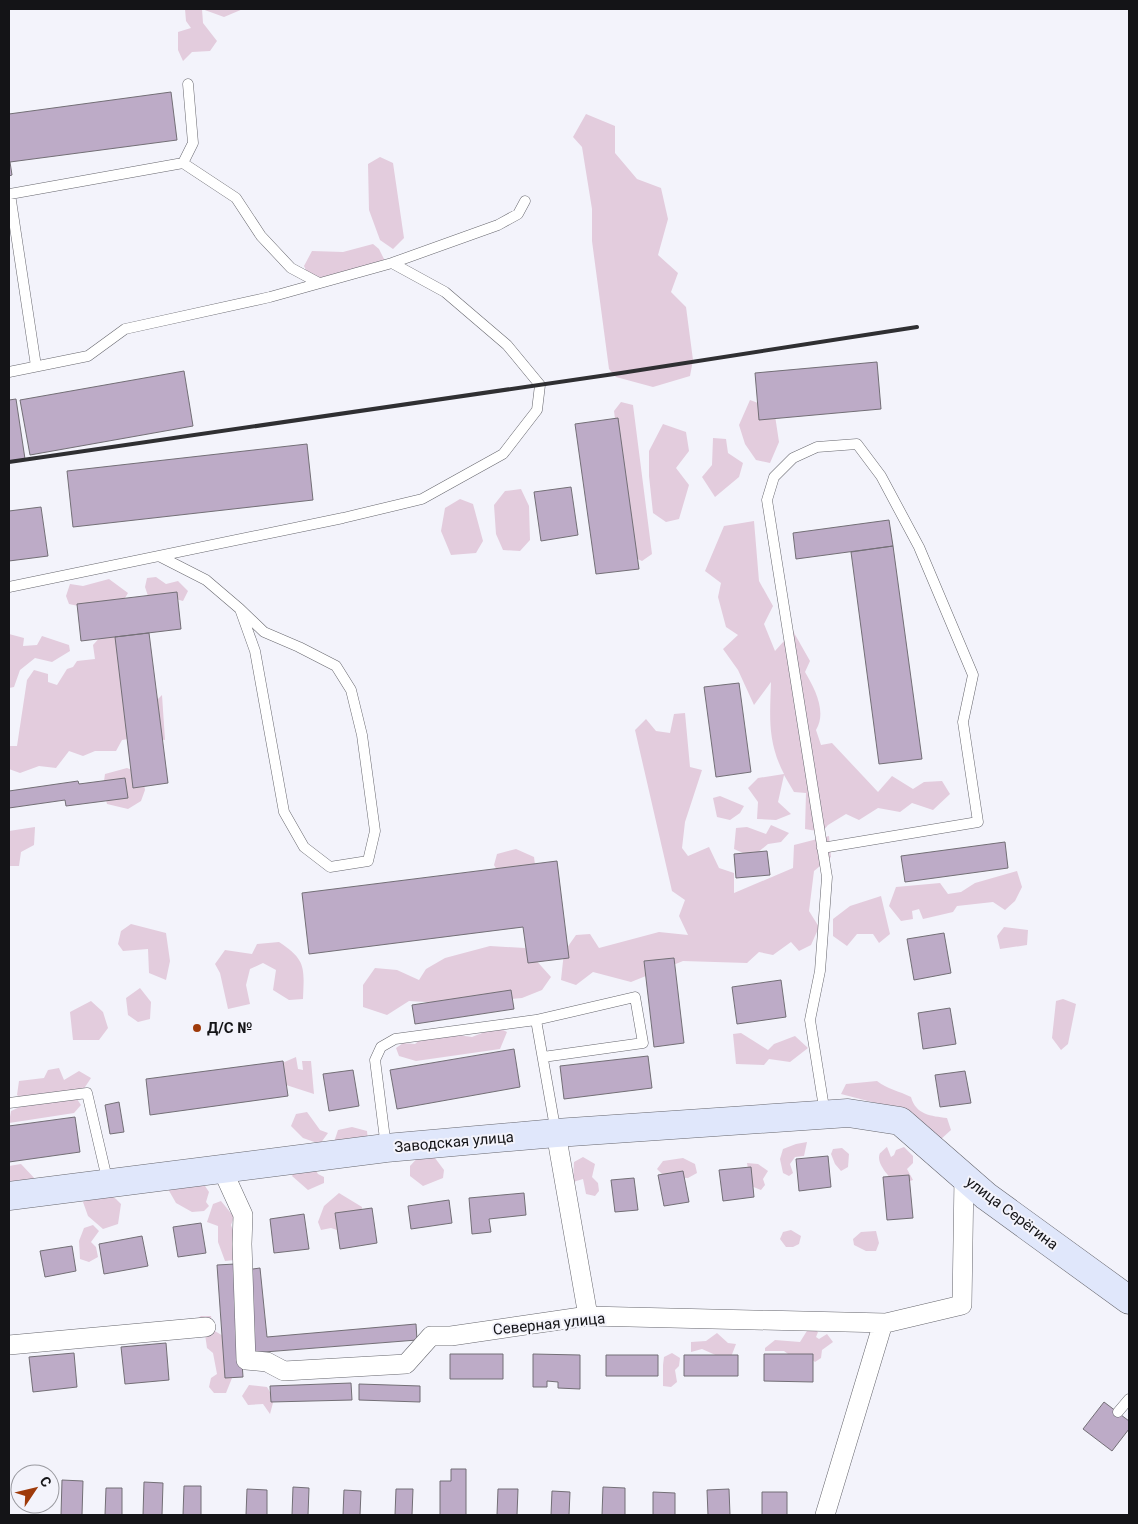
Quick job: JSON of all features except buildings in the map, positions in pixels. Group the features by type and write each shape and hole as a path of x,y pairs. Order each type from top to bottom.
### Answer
{"street":[{"name":"Заводская улица","path":"9,1196 386,1148 556,1133 848,1114 900,1121"},
{"name":"улица Серёгина","path":"900,1121 986,1196 1129,1300"},
{"path":"556,1133 588,1316"},
{"name":"Северная улица","path":"222,1169 243,1215 242,1244 246,1360 267,1362 284,1371 406,1364 431,1336 451,1336 588,1316 883,1323 962,1305 964,1177"},
{"path":"825,1515 883,1323"},
{"path":"9,1345 206,1327"}],"lane":[{"path":"182,163 193,143 188,84"},
{"path":"36,366 10,194 182,163 236,198 261,236 291,268 319,283"},
{"path":"9,372 88,356 125,329 270,297 392,263 498,225 518,214 525,201"},
{"path":"9,586 343,518 422,499 503,454 537,410 540,385 507,345 446,292 392,263"},
{"path":"822,848 978,822 963,722 973,675 919,547 881,476 857,444 817,447 793,458 774,477 768,500 826,877 820,971 810,1020 826,1115"},
{"path":"160,556 206,580 240,609 264,632 336,666 350,690 362,735 375,831 368,861 330,867 304,847 284,812 255,651 240,609"},
{"path":"386,1148 375,1060 381,1047 395,1039 536,1020 635,997 643,1044 543,1057"},
{"path":"536,1020 556,1133"},
{"path":"9,1103 87,1093 108,1184"},
{"path":"1118,1412 1129,1399"}],"shaded area":[{"path":"185,9 202,9 203,23 217,41 210,51 192,52 183,61 178,50 178,32 191,28 186,21"},
{"path":"202,9 243,9 224,17"},
{"path":"586,114 615,126 615,153 637,179 661,188 668,219 658,255 678,273 671,292 686,307 693,360 690,376 653,387 616,377 609,369 592,241 592,209 582,147 573,137"},
{"path":"380,157 393,163 404,238 393,249 380,240 369,210 368,164"},
{"path":"373,244 379,249 385,261 341,277 310,279 304,266 312,251 343,252"},
{"path":"750,400 774,409 779,442 770,463 756,460 745,444 739,425"},
{"path":"621,402 633,405 652,554 642,561 633,557 614,411"},
{"path":"663,424 686,432 689,451 676,468 689,485 679,519 666,522 653,513 649,476 649,451"},
{"path":"713,438 726,439 728,453 743,463 739,477 715,497 702,477 712,465"},
{"path":"521,489 529,506 530,540 520,551 503,550 496,534 494,505 505,491"},
{"path":"460,499 473,504 483,541 476,553 451,555 441,531 445,508"},
{"path":"754,521 759,581 773,606 764,624 775,651 793,631 810,661 805,672 820,708 819,723 816,730 821,745 832,743 878,792 892,776 913,789 924,782 942,781 950,794 933,810 912,803 900,812 878,808 859,820 846,814 828,825 822,832 805,829 806,793 794,792 784,775 778,802 791,814 776,820 757,819 758,802 748,788 758,778 784,774 772,739 770,717 771,682 754,705 738,670 723,649 738,635 726,627 718,597 721,583 705,571 724,526"},
{"path":"156,577 166,584 178,581 188,591 183,601 168,597 149,599 145,587 147,578"},
{"path":"109,579 128,593 122,603 83,607 69,604 66,596 70,584 83,586"},
{"path":"116,632 144,713 162,695 165,740 140,737 122,740 116,751 95,751 83,756 69,751 56,768 39,766 20,773 9,769 9,746 17,746 27,680 34,670 48,674 48,682 57,685 67,669 73,667 77,661 95,659 93,645 103,634"},
{"path":"9,634 24,638 23,646 37,645 42,636 69,645 70,651 52,662 35,658 20,670 14,687 9,688"},
{"path":"685,713 690,767 702,770 685,822 682,848 688,856 709,847 719,868 734,873 734,893 793,868 794,845 829,836 831,857 814,871 809,911 819,927 811,945 799,951 791,942 773,955 759,952 747,963 683,961 631,982 593,972 576,985 561,980 564,952 576,935 590,934 599,948 659,932 688,935 679,916 685,900 672,891 635,730 646,719 656,731 670,733 674,714"},
{"path":"127,768 142,774 145,790 141,801 128,809 107,804 103,788 105,774"},
{"path":"720,796 744,806 740,813 730,820 717,817 713,798"},
{"path":"771,825 789,833 781,842 768,844 752,857 734,849 736,828 747,827 766,834"},
{"path":"35,827 34,845 21,852 19,866 9,866 9,831"},
{"path":"516,849 534,857 536,872 502,878 494,865 497,854"},
{"path":"1017,871 1022,887 1015,901 1005,910 993,902 957,906 953,912 923,919 919,909 912,911 913,919 901,921 889,906 896,887 940,883 948,894 961,892 975,883"},
{"path":"881,896 890,934 879,943 873,934 857,934 847,946 833,936 833,919 850,906"},
{"path":"131,924 166,933 170,961 166,980 149,973 148,949 123,951 118,944 121,931"},
{"path":"1004,927 1028,930 1027,945 1000,949 997,936"},
{"path":"279,942 295,954 302,966 304,980 303,999 289,1000 273,990 276,970 263,963 250,969 246,985 250,1004 228,1009 220,973 215,964 225,950 252,954 257,944"},
{"path":"490,946 525,948 551,977 542,990 522,998 458,1004 409,1001 387,1015 363,1007 363,985 375,968 397,970 419,980 426,969 445,958"},
{"path":"140,988 151,1002 150,1019 138,1022 128,1015 126,998"},
{"path":"1063,999 1076,1004 1068,1044 1061,1050 1052,1038 1056,1001"},
{"path":"91,1001 103,1012 108,1028 99,1040 73,1040 70,1012"},
{"path":"497,1027 507,1032 500,1049 416,1061 399,1056 396,1048 403,1043 415,1044 431,1031 472,1037"},
{"path":"741,1033 768,1050 774,1044 795,1036 808,1048 790,1062 769,1059 764,1065 736,1064 733,1034"},
{"path":"296,1057 298,1069 303,1070 302,1061 311,1061 314,1094 283,1084 280,1064"},
{"path":"59,1068 64,1080 79,1071 91,1078 77,1099 81,1105 74,1113 9,1123 11,1111 29,1103 17,1095 19,1081 44,1078 48,1070"},
{"path":"877,1081 911,1097 916,1108 925,1114 947,1118 951,1130 940,1140 887,1106 841,1094 846,1084"},
{"path":"307,1112 320,1130 328,1133 320,1144 303,1138 291,1126 296,1114"},
{"path":"352,1127 367,1131 368,1141 333,1145 338,1130"},
{"path":"807,1142 804,1156 795,1157 790,1164 793,1173 789,1176 783,1173 780,1159 783,1149"},
{"path":"887,1147 891,1157 896,1150 904,1147 913,1156 913,1163 907,1169 913,1180 895,1183 887,1174 881,1165 879,1157 880,1153"},
{"path":"842,1148 849,1154 848,1167 841,1171 835,1164 831,1154 833,1149"},
{"path":"423,1152 432,1154 444,1170 443,1178 423,1186 410,1176 410,1166"},
{"path":"583,1157 595,1164 592,1177 598,1183 599,1191 595,1196 586,1194 583,1179 573,1182 574,1162"},
{"path":"683,1158 695,1164 697,1173 688,1178 665,1177 657,1169 663,1161"},
{"path":"311,1163 318,1174 324,1177 324,1183 308,1190 292,1176 299,1165"},
{"path":"747,1163 758,1164 768,1171 763,1179 765,1185 761,1190 751,1186"},
{"path":"21,1164 37,1181 9,1184 9,1166"},
{"path":"182,1180 205,1186 209,1192 206,1202 209,1206 204,1211 192,1212 176,1203 168,1189"},
{"path":"99,1188 121,1204 118,1224 103,1229 88,1216 83,1202"},
{"path":"339,1193 362,1207 361,1217 343,1232 331,1228 321,1230 318,1222 324,1206"},
{"path":"221,1201 234,1217 231,1225 235,1236 235,1260 225,1261 218,1242 218,1226 207,1222 213,1204"},
{"path":"93,1225 99,1231 91,1242 96,1247 98,1257 89,1262 80,1259 79,1241 84,1228"},
{"path":"791,1230 801,1236 799,1244 793,1247 786,1247 780,1239 783,1232"},
{"path":"876,1231 879,1243 876,1251 866,1251 854,1245 853,1239 861,1232"},
{"path":"201,1316 211,1316 213,1330 225,1337 234,1367 234,1373 226,1393 214,1393 209,1387 211,1378 217,1374 213,1353 207,1348 205,1334 194,1322"},
{"path":"810,1326 818,1332 816,1337 819,1339 827,1334 833,1342 822,1350 821,1358 815,1362 808,1356 795,1359 784,1351 765,1351 765,1348 775,1340 800,1342"},
{"path":"717,1333 728,1343 736,1344 731,1357 720,1357 702,1349 691,1352 691,1342 706,1341"},
{"path":"672,1353 680,1358 679,1366 675,1370 677,1382 671,1387 663,1386 664,1357"},
{"path":"249,1385 267,1387 274,1399 270,1414 263,1404 248,1405 242,1396"}],"railway":[{"path":"9,462 621,373 917,327"}],"place":[{"name":"Д/С №","path":"197,1028"}]}
